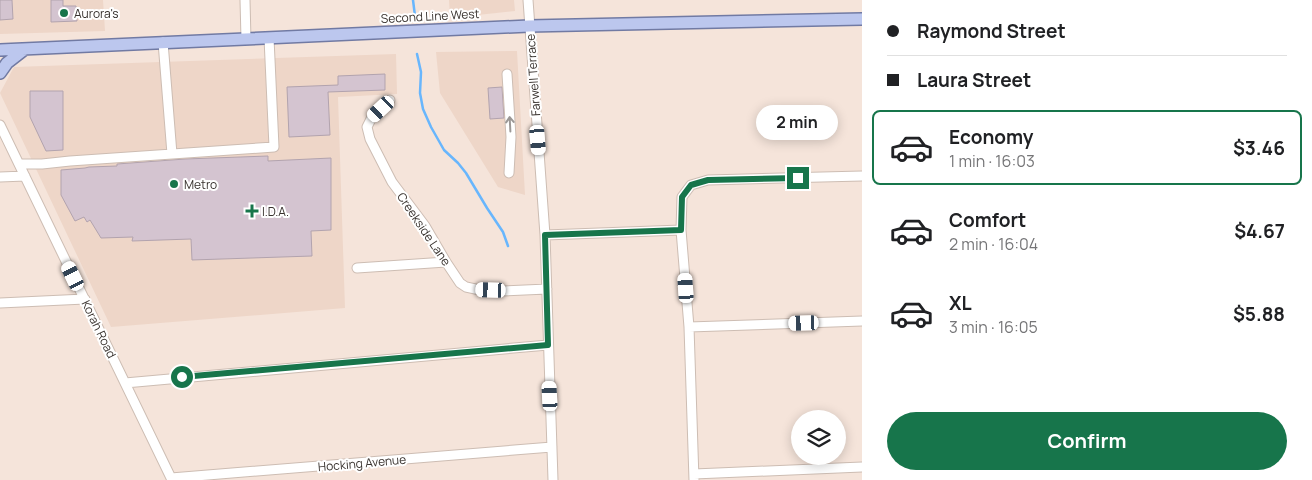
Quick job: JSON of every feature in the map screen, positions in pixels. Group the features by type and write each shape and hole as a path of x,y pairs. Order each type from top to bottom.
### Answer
{"main road":[{"name":"Second Line West","path":"0,50 529,26 862,19"},
{"path":"0,73 7,63 25,49"}],"street":[{"path":"245,0 246,38"},
{"name":"Farwell Terrace","path":"528,0 548,289 553,480"},
{"path":"19,164 42,164 274,147 269,38"},
{"path":"163,42 172,154"},
{"path":"507,74 510,137 509,173"},
{"name":"Creekside Lane","path":"390,100 372,117 367,127 370,140 392,182 425,226 460,283 466,287 480,290 548,289"},
{"name":"Korah Road","path":"0,125 171,479"},
{"path":"0,177 25,176"},
{"path":"862,176 708,180 691,185 682,197 681,230 689,327 694,477 862,467"},
{"path":"545,235 681,230"},
{"path":"357,268 446,262"},
{"path":"0,303 85,300"},
{"path":"689,327 862,321"},
{"path":"125,383 548,345"},
{"name":"Hocking Avenue","path":"171,479 552,447"}],"shaded area":[{"path":"0,0 103,0 105,31 0,34"},
{"path":"449,0 514,0 515,11 450,18"},
{"path":"517,51 525,195 498,187 440,93 436,52"},
{"path":"396,54 397,94 338,97 345,308 111,327 0,93 14,67"}],"building":[{"path":"0,0 12,0 13,19 0,20"},
{"name":"Aurora's","path":"51,0 63,0 63,6 76,6 77,21 51,22"},
{"path":"385,74 385,90 328,92 330,135 289,137 287,87 338,85 338,76"},
{"path":"502,87 504,118 490,119 488,88"},
{"path":"30,91 63,91 63,150 46,151 30,117"},
{"path":"268,156 268,161 331,158 331,230 311,231 312,256 192,260 191,239 132,241 133,237 101,238 90,220 87,222 84,217 75,221 61,195 61,170 185,159"}],"waterway":[{"path":"413,0 415,16"},
{"path":"417,54 421,72 420,93 423,109 431,127 444,150 466,173 503,232 508,246"}],"place":[{"name":"Aurora's","path":"64,13"},
{"name":"Metro","path":"174,184"},
{"name":"I.D.A.","path":"252,211"}],"route":[{"path":"182,377 548,345 548,289 545,235 681,230 682,197 691,185 708,180 798,178"}]}
